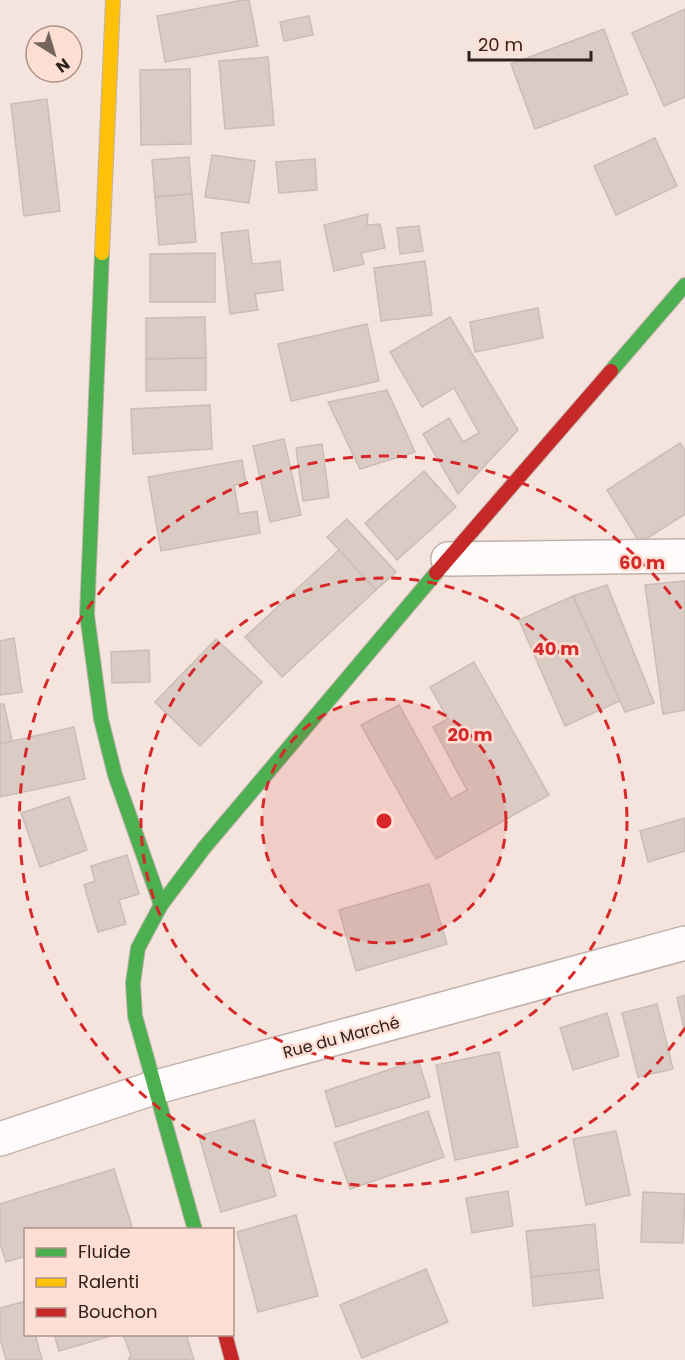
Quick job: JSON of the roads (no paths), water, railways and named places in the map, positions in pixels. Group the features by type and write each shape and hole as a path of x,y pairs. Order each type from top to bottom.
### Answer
{"street":[{"path":"113,0 87,615 101,719 115,775 161,905"},
{"path":"194,1228 153,1088 135,1016 133,983 138,948 161,905 204,848 448,559 685,285"},
{"path":"448,559 685,556"},
{"name":"Rue du Marché","path":"0,1139 153,1088 685,943"},
{"path":"225,1336 232,1360"}]}
